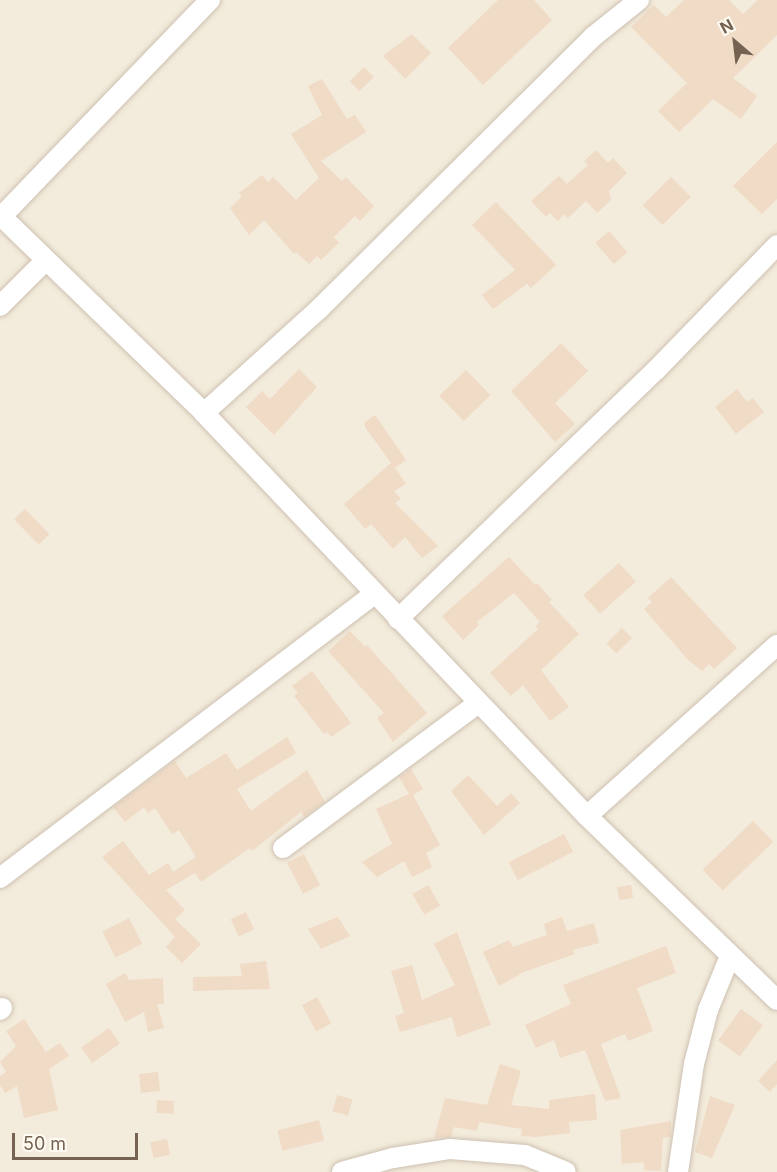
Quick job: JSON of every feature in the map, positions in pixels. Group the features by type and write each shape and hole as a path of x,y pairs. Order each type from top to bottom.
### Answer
{"street":[{"path":"210,0 1,215 45,261 204,413 373,595 587,816 777,1000"},
{"path":"204,413 319,309 594,36 639,0"},
{"path":"398,619 656,370 777,245"},
{"path":"0,306 45,261"},
{"path":"0,878 373,595"},
{"path":"587,816 777,645"},
{"path":"284,848 478,703"},
{"path":"678,1172 694,1064 708,1010 730,956"},
{"path":"342,1172 393,1158 450,1149 566,1172"}],"shaded area":[{"path":"0,0 777,0 777,1172 0,1172"}],"building":[{"path":"498,0 534,0 552,20 483,85 448,48"},
{"path":"684,0 729,0 743,14 758,0 777,0 777,35 733,78 757,96 741,119 713,99 679,132 658,111 687,83 631,27 654,5 666,17"},
{"path":"412,34 431,53 405,79 383,56"},
{"path":"364,67 374,77 360,91 350,81"},
{"path":"322,79 347,119 355,115 366,132 321,161 342,181 346,177 374,206 360,221 355,216 334,237 339,243 321,260 317,256 309,264 296,252 294,254 264,220 249,235 230,208 242,196 239,193 262,175 268,182 273,177 296,200 319,178 291,134 322,115 308,86"},
{"path":"777,142 777,199 762,214 733,186"},
{"path":"596,150 608,163 613,158 627,173 609,191 611,200 597,213 586,201 568,218 564,214 558,221 550,213 546,217 531,201 559,176 567,184 588,165 584,161"},
{"path":"671,177 691,197 663,225 643,205"},
{"path":"496,202 556,265 531,288 527,284 493,309 482,295 515,270 472,225"},
{"path":"609,231 627,252 614,264 595,243"},
{"path":"561,343 588,371 555,403 575,424 555,442 511,391"},
{"path":"299,369 317,387 274,435 246,407 262,391 270,399"},
{"path":"466,370 490,395 464,421 439,396"},
{"path":"737,389 747,402 753,398 764,412 736,434 715,407"},
{"path":"375,415 406,460 395,468 406,484 394,491 401,499 395,503 438,546 422,558 405,537 393,549 371,524 365,529 344,504 391,463 365,427 365,422"},
{"path":"25,509 49,534 39,545 14,519"},
{"path":"509,557 535,585 537,583 552,600 549,602 579,634 541,670 569,707 550,721 523,685 511,696 490,673 538,629 536,626 540,622 514,593 477,622 479,625 463,640 442,616"},
{"path":"619,563 636,582 600,614 583,595"},
{"path":"671,577 737,648 714,669 709,664 702,671 688,660 644,609 652,602 648,598"},
{"path":"622,628 632,638 616,653 606,644"},
{"path":"350,631 365,647 367,645 427,713 393,742 377,718 384,713 328,651"},
{"path":"312,671 351,723 331,737 327,732 324,734 294,696 298,693 292,686"},
{"path":"287,737 296,753 237,789 251,811 307,770 325,802 304,817 301,812 252,851 250,848 201,882 195,873 166,890 185,910 175,919 201,944 182,963 166,947 175,937 102,857 123,841 149,875 168,863 173,872 196,857 179,830 172,834 155,808 148,813 144,807 125,822 113,807 175,761 186,778 226,753 237,770"},
{"path":"411,769 423,789 413,795 440,845 426,853 432,867 412,877 404,861 377,877 362,862 392,844 376,809 409,794 399,777"},
{"path":"468,775 497,806 511,793 520,803 484,835 451,791"},
{"path":"753,821 773,842 723,890 703,870"},
{"path":"564,834 573,852 518,880 509,862"},
{"path":"304,854 320,885 303,894 287,863"},
{"path":"428,885 440,906 424,915 412,894"},
{"path":"631,885 633,898 619,900 617,887"},
{"path":"246,912 254,929 239,936 231,919"},
{"path":"338,917 350,936 321,949 308,929"},
{"path":"562,917 567,931 594,923 599,943 573,950 575,954 524,972 499,986 483,952 509,940 513,947 547,935 544,924"},
{"path":"129,918 142,944 115,957 102,932"},
{"path":"457,932 491,1025 457,1037 452,1017 400,1032 395,1016 404,1013 391,971 412,965 422,1000 455,985 434,944"},
{"path":"666,946 676,973 637,988 653,1031 628,1041 625,1034 601,1044 621,1098 605,1101 585,1050 560,1058 554,1040 536,1048 525,1025 571,1004 563,985"},
{"path":"266,961 270,989 193,991 193,977 242,976 240,964"},
{"path":"125,973 129,980 163,978 164,1004 157,1004 164,1028 148,1032 144,1012 125,1022 106,984"},
{"path":"317,997 331,1023 316,1031 302,1005"},
{"path":"741,1009 763,1025 740,1056 718,1041"},
{"path":"24,1019 46,1052 60,1043 69,1056 49,1069 58,1110 24,1118 17,1086 5,1093 0,1085 0,1076 6,1072 0,1062 16,1046 6,1031"},
{"path":"109,1028 120,1044 92,1063 81,1048"},
{"path":"777,1060 777,1084 770,1092 758,1081"},
{"path":"500,1064 521,1071 511,1105 549,1109 549,1100 595,1094 597,1120 569,1122 570,1133 536,1137 521,1136 522,1129 479,1122 477,1131 454,1127 451,1137 434,1138 445,1098 487,1105"},
{"path":"158,1072 160,1091 141,1093 139,1074"},
{"path":"337,1095 352,1099 348,1116 333,1111"},
{"path":"710,1096 735,1105 712,1158 695,1152"},
{"path":"157,1100 174,1101 173,1114 156,1113"},
{"path":"319,1120 324,1140 282,1151 277,1130"},
{"path":"671,1121 671,1137 663,1138 661,1171 644,1170 644,1162 622,1164 620,1130"},
{"path":"167,1139 170,1155 153,1158 150,1142"}]}
